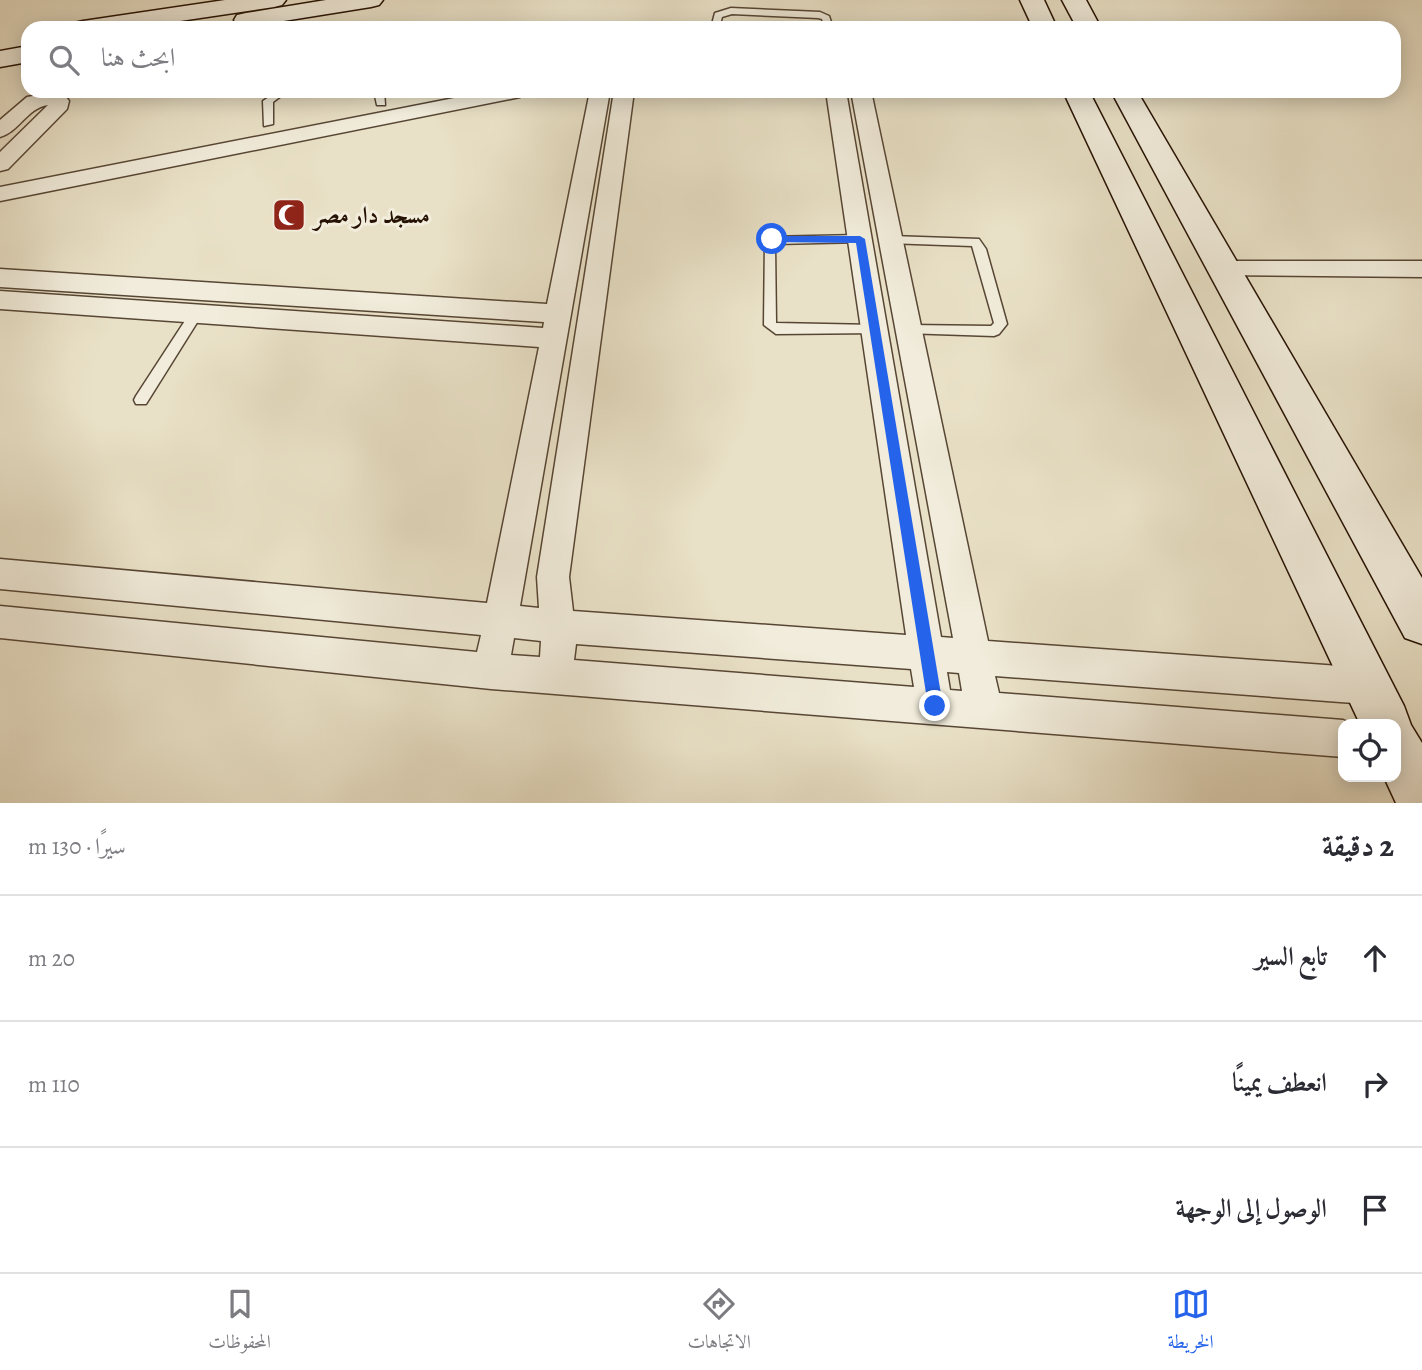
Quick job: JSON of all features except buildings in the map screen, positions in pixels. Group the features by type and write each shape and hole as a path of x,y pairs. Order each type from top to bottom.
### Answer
{"street":[{"path":"131,21 274,0"},
{"path":"237,21 371,0"},
{"path":"1032,0 1042,21"},
{"path":"1074,0 1085,21"},
{"path":"0,40 21,37"},
{"path":"0,59 21,55"},
{"path":"0,131 28,104 45,98"},
{"path":"0,164 57,109 59,101 56,98"},
{"path":"0,177 268,124 376,98"},
{"path":"0,194 485,98"},
{"path":"491,671 599,98"},
{"path":"553,676 559,650 553,576 623,98"},
{"path":"837,98 935,706"},
{"path":"862,98 984,709"},
{"path":"1079,98 1384,719"},
{"path":"1128,98 1422,622"},
{"path":"1223,269 1422,270"},
{"path":"0,278 556,326"},
{"path":"0,300 197,313 556,326"},
{"path":"0,574 556,626 1367,686"},
{"path":"0,622 491,671 1338,739"},
{"path":"1401,755 1422,799"}],"lane":[{"path":"717,21 718,15 731,11 820,15 827,21"},
{"path":"268,124 270,98"},
{"path":"860,239 768,241 770,325 776,329 875,330"},
{"path":"891,240 975,242 980,249 1001,324 994,331 909,330"},
{"path":"141,400 197,313"}],"place":[{"name":"مسجد دار مصر","path":"289,215"}],"route":[{"path":"772,239 860,239 935,706"}]}
